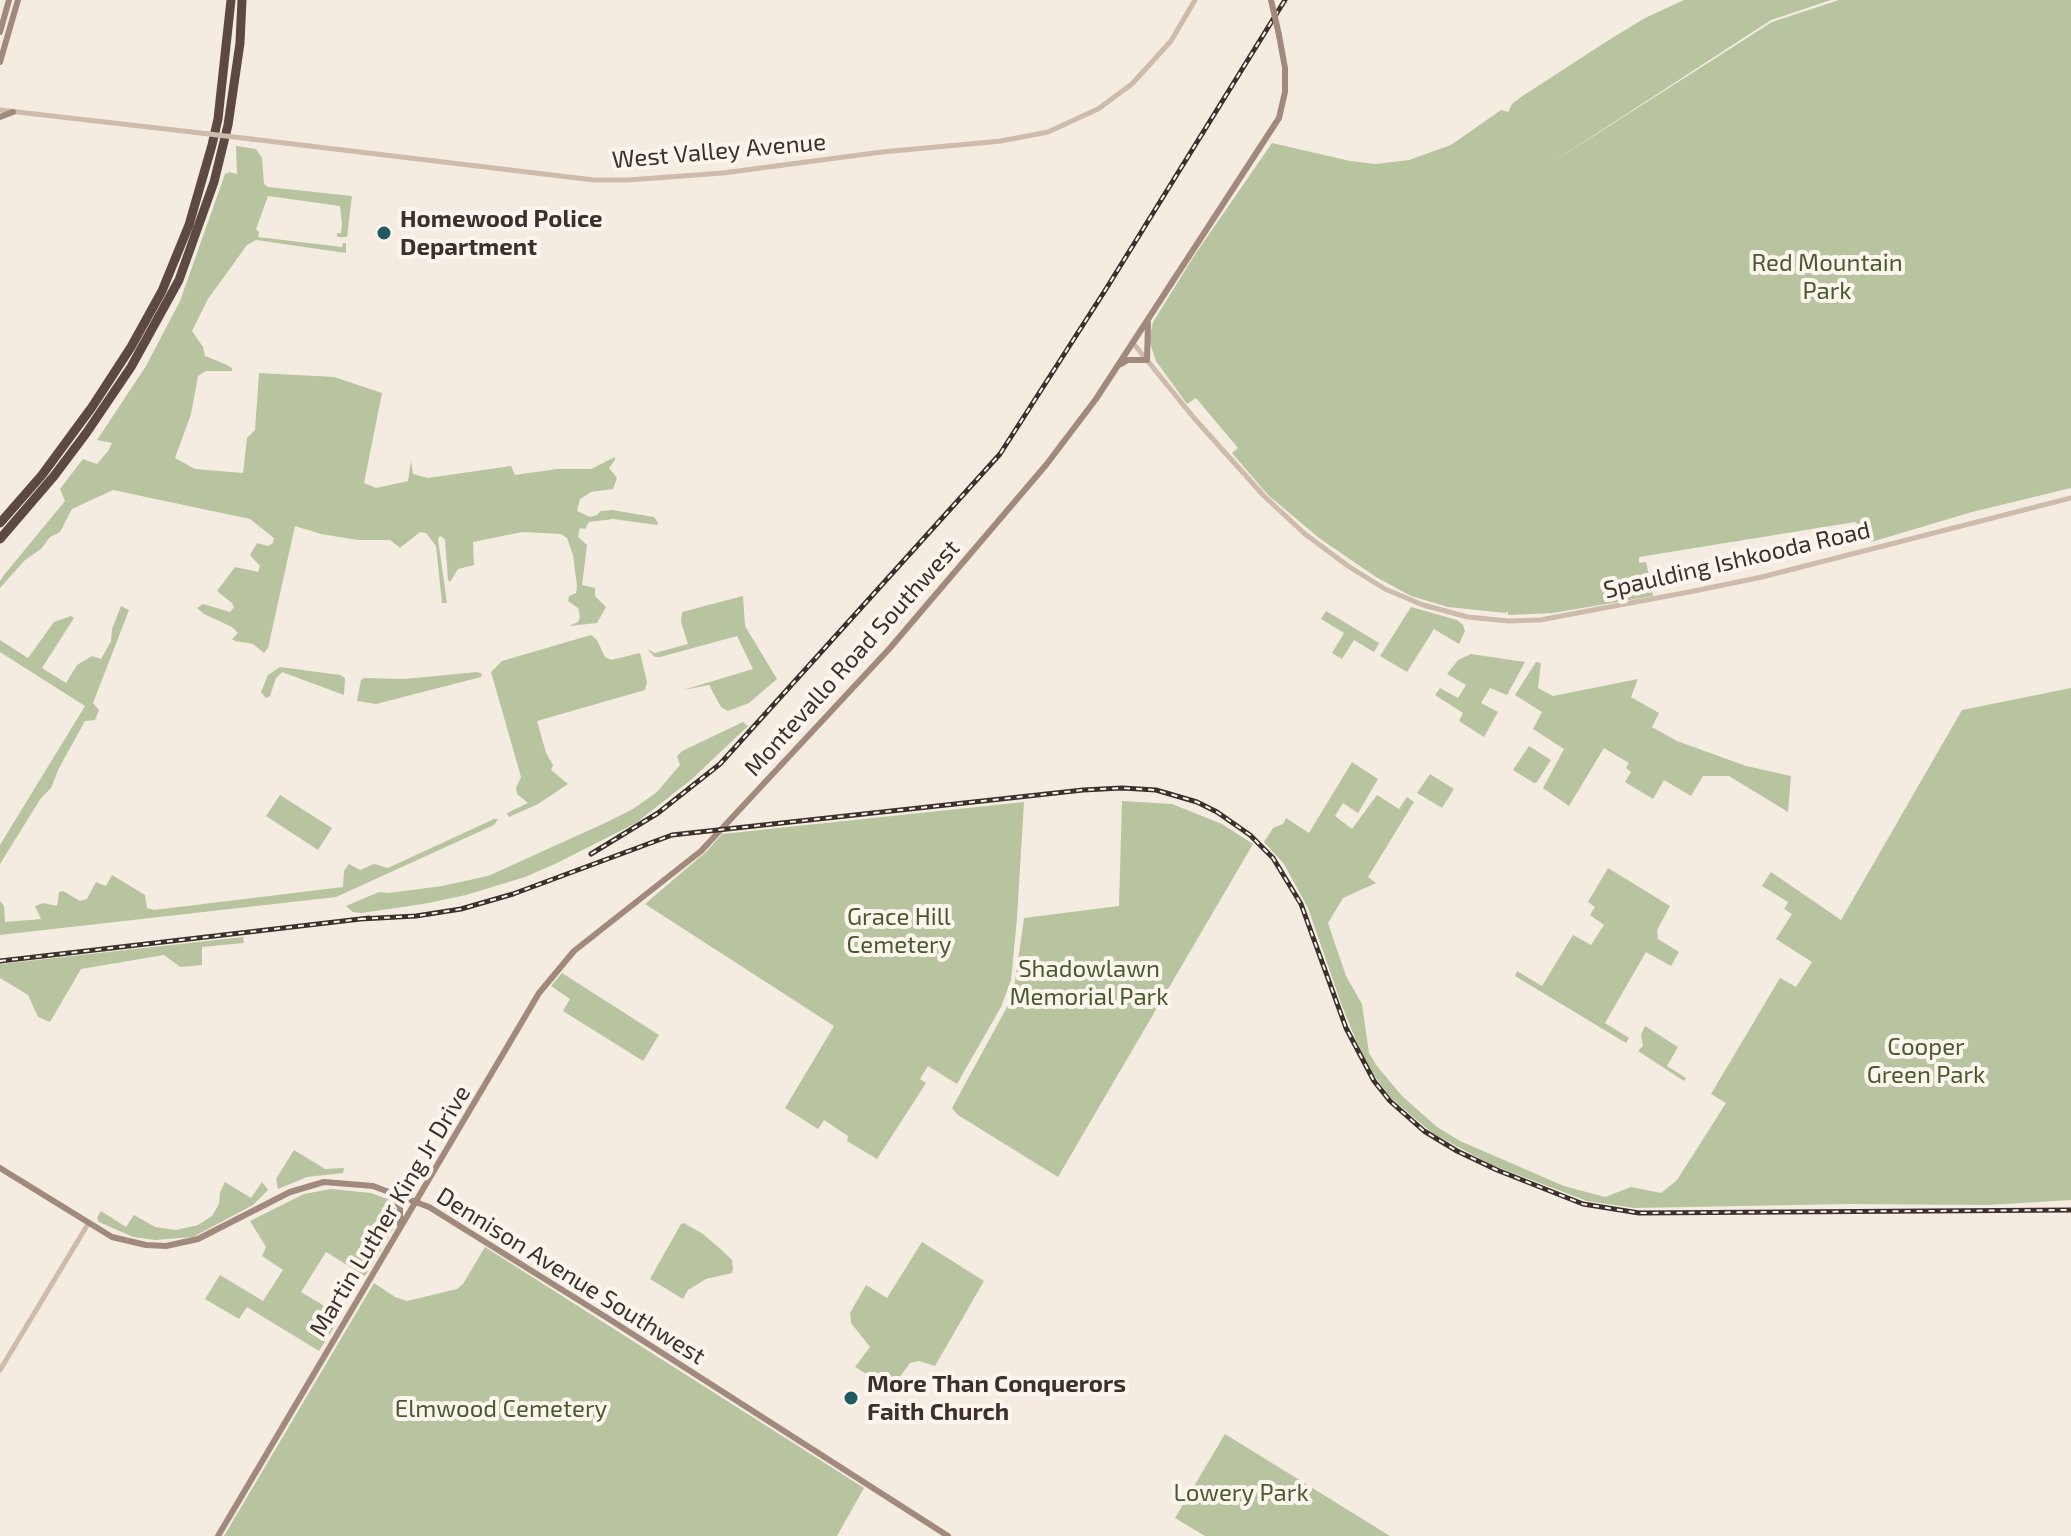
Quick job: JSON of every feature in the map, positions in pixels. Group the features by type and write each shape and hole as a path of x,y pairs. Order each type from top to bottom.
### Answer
{"highway":[{"path":"0,523 37,482 92,407 162,291 189,225 206,172 218,119 230,0"},
{"path":"0,539 54,476 95,420 131,367 179,280 214,182 228,125 240,43 242,0"}],"main road":[{"path":"0,32 9,0"},
{"path":"0,62 18,0"},
{"path":"1133,343 1279,118 1285,92 1284,61 1271,0"},
{"path":"0,117 13,112"},
{"path":"1118,366 1128,360 1147,360 1149,319"},
{"name":"Montevallo Road Southwest","path":"613,922 701,851 880,659 1037,476 1096,399 1133,343"},
{"name":"Martin Luther King Jr Drive","path":"218,1536 539,993 574,951 613,922"},
{"name":"Dennison Avenue Southwest","path":"0,1168 112,1237 146,1245 166,1246 198,1239 290,1192 324,1182 373,1186 429,1207 948,1536"},
{"path":"390,1193 402,1214 399,1230"}],"street":[{"name":"West Valley Avenue","path":"0,110 615,180 723,173 1001,141 1048,132 1098,109 1132,84 1171,41 1195,0"},
{"path":"1133,343 1147,360"},
{"name":"Spaulding Ishkooda Road","path":"1147,360 1194,418 1294,525 1361,575 1409,600 1468,617 1540,620 1762,577 2071,498"},
{"path":"0,1370 88,1224"}],"green space":[{"name":"Red Mountain Park","path":"1684,0 1831,0 1771,20 1545,167 1772,22 1839,0 2071,0 2071,488 1972,512 1871,542 1855,522 1639,557 1639,563 1646,562 1653,596 1553,613 1508,615 1508,611 1448,607 1411,596 1376,577 1319,538 1268,495 1232,453 1238,448 1196,398 1187,404 1156,361 1149,340 1153,322 1272,143 1350,161 1376,164 1409,160 1451,145 1501,110 1508,112 1521,97 1612,38"},
{"path":"236,146 256,149 262,158 264,184 268,187 352,196 347,237 337,237 337,233 341,233 342,223 340,206 268,196 256,229 258,237 342,247 346,243 346,253 256,240 247,245 208,299 192,331 205,356 225,364 232,371 206,371 198,376 191,414 175,458 195,469 243,473 247,438 255,430 259,373 334,377 382,393 364,483 376,488 408,481 411,461 413,474 428,478 511,466 515,475 557,469 591,469 615,457 609,468 617,478 613,489 591,492 580,499 577,511 590,517 612,510 654,517 658,523 613,519 589,522 585,529 580,528 578,537 587,545 582,585 595,588 595,596 606,607 597,623 569,626 578,622 580,617 578,608 568,601 569,596 576,593 577,586 573,555 567,538 561,534 522,532 473,542 474,565 458,569 450,582 445,539 440,536 447,603 442,603 436,546 426,533 420,532 400,548 390,540 358,540 295,526 268,648 264,653 253,644 232,639 238,633 232,627 197,608 203,604 230,612 234,607 232,603 217,591 235,567 258,572 260,566 250,555 257,543 268,546 274,538 250,519 113,490 72,509 60,532 25,560 0,588 4,575 65,501 60,489 83,459 97,464 108,451 112,443 97,440 146,366 180,301 225,174 237,174"},
{"path":"743,596 745,626 777,679 749,703 728,711 721,707 709,685 683,690 753,669 737,636 660,657 655,657 647,649 655,653 688,644 681,622 682,612"},
{"path":"121,606 129,610 93,703 99,710 95,720 85,721 51,788 41,798 0,864 0,845 85,706 0,652 0,640 28,658 54,622 71,616 74,618 42,668 66,683 77,665 92,656 101,659 111,641"},
{"path":"1411,607 1457,620 1465,631 1459,644 1434,629 1407,672 1380,656"},
{"path":"1326,611 1379,643 1374,652 1354,640 1342,659 1332,653 1344,633 1321,619"},
{"path":"591,635 605,657 611,660 640,653 647,682 645,690 537,721 546,753 553,765 551,770 568,784 538,804 509,817 507,813 528,803 517,794 521,777 491,672 502,661"},
{"path":"1471,654 1525,662 1507,695 1490,688 1481,703 1498,712 1484,737 1459,721 1463,713 1435,695 1440,688 1458,698 1466,685 1447,674 1458,660"},
{"path":"1536,662 1541,663 1538,688 1553,696 1638,679 1631,697 1659,713 1652,727 1677,741 1746,766 1791,776 1788,812 1729,776 1703,776 1691,796 1664,780 1653,799 1625,782 1631,772 1626,768 1629,763 1604,748 1569,806 1543,788 1564,749 1533,729 1542,712 1515,695"},
{"path":"280,667 340,675 345,678 344,695 282,672 266,698 261,692 268,675"},
{"path":"482,674 481,677 376,704 357,701 364,678 404,679"},
{"name":"Cooper Green Park","path":"2071,688 2071,1200 1988,1205 1634,1208 1587,1201 1492,1165 1432,1133 1391,1098 1373,1074 1341,1003 1308,908 1284,864 1264,842 1273,828 1283,824 1286,818 1309,833 1352,762 1378,779 1358,813 1343,803 1335,816 1352,829 1377,795 1399,809 1407,797 1414,802 1368,877 1376,883 1343,898 1328,923 1346,976 1362,1004 1369,1053 1377,1066 1402,1096 1437,1127 1460,1141 1564,1186 1605,1197 1631,1187 1661,1193 1677,1180 1726,1103 1711,1094 1780,978 1796,987 1812,962 1776,939 1792,914 1784,909 1788,902 1762,886 1771,872 1841,920 1962,710"},
{"path":"743,722 748,726 692,779 636,823 555,864 525,877 466,895 423,904 361,913 353,912 346,906 379,892 442,886 488,876 605,823 657,792 680,765 677,756 682,751"},
{"path":"1529,746 1551,760 1534,783 1513,770"},
{"path":"1430,774 1454,789 1442,808 1417,793"},
{"path":"280,795 332,828 318,850 266,816"},
{"name":"Shadowlawn Memorial Park","path":"1122,801 1172,804 1222,824 1253,844 1058,1177 958,1115 952,1108 1013,996 1024,918 1119,906"},
{"name":"Grace Hill Cemetery","path":"1024,802 1011,980 1001,1007 957,1084 928,1066 920,1079 926,1083 877,1159 847,1141 848,1136 824,1120 818,1129 785,1108 834,1026 645,904 707,851 722,834"},
{"path":"498,819 494,825 336,897 0,935 0,901 4,906 5,922 41,919 35,906 43,903 57,906 59,892 63,891 80,901 87,899 96,882 106,886 112,875 145,895 147,908 154,910 343,887 344,871 349,864 360,870 374,864 388,868"},
{"path":"1608,868 1670,906 1657,930 1658,939 1679,952 1671,966 1646,952 1605,1023 1629,1038 1626,1043 1515,976 1517,971 1542,986 1573,935 1591,945 1604,925 1590,915 1595,907 1588,902"},
{"path":"243,937 244,943 202,947 202,965 180,967 164,955 81,969 50,1022 38,1017 28,995 0,978 0,964"},
{"path":"562,973 659,1035 643,1061 563,1011 570,999 551,986"},
{"path":"1645,1026 1678,1047 1667,1066 1686,1078 1684,1081 1638,1051 1643,1046 1641,1035"},
{"path":"294,1150 325,1169 344,1168 343,1173 307,1177 278,1189 276,1179"},
{"path":"225,1182 251,1198 262,1182 268,1190 253,1205 193,1237 155,1240 133,1237 99,1222 97,1218 101,1211 126,1227 134,1215 155,1227 176,1230 198,1225 212,1216"},
{"path":"331,1189 371,1193 390,1200 398,1214 398,1221 365,1276 326,1252 301,1292 341,1316 319,1351 247,1307 239,1319 205,1299 220,1275 263,1301 283,1270 262,1256 266,1247 250,1221 304,1194"},
{"path":"684,1223 725,1253 732,1260 733,1269 732,1273 706,1279 688,1290 683,1299 650,1279"},
{"path":"922,1242 984,1281 935,1366 919,1361 910,1363 894,1385 888,1387 855,1367 870,1347 851,1323 850,1313 866,1285 887,1298"},
{"name":"Elmwood Cemetery","path":"485,1247 864,1488 837,1536 224,1536 374,1283 407,1301 457,1289"},
{"name":"Lowery Park","path":"1225,1434 1390,1536 1205,1536 1175,1518"}],"railway":[{"path":"591,854 658,813 720,764 1000,454 1285,0"},
{"path":"360,919 416,916 461,909 513,894 672,835 1083,790 1156,790 1197,802 1217,812 1250,835 1273,858 1301,904 1346,1028 1374,1081 1390,1101 1424,1131 1497,1170 1583,1204 1639,1213 2071,1210"},
{"path":"0,961 369,918"}],"place":[{"name":"Homewood Police Department","path":"384,233"},
{"name":"More Than Conquerors Faith Church","path":"851,1398"}]}
